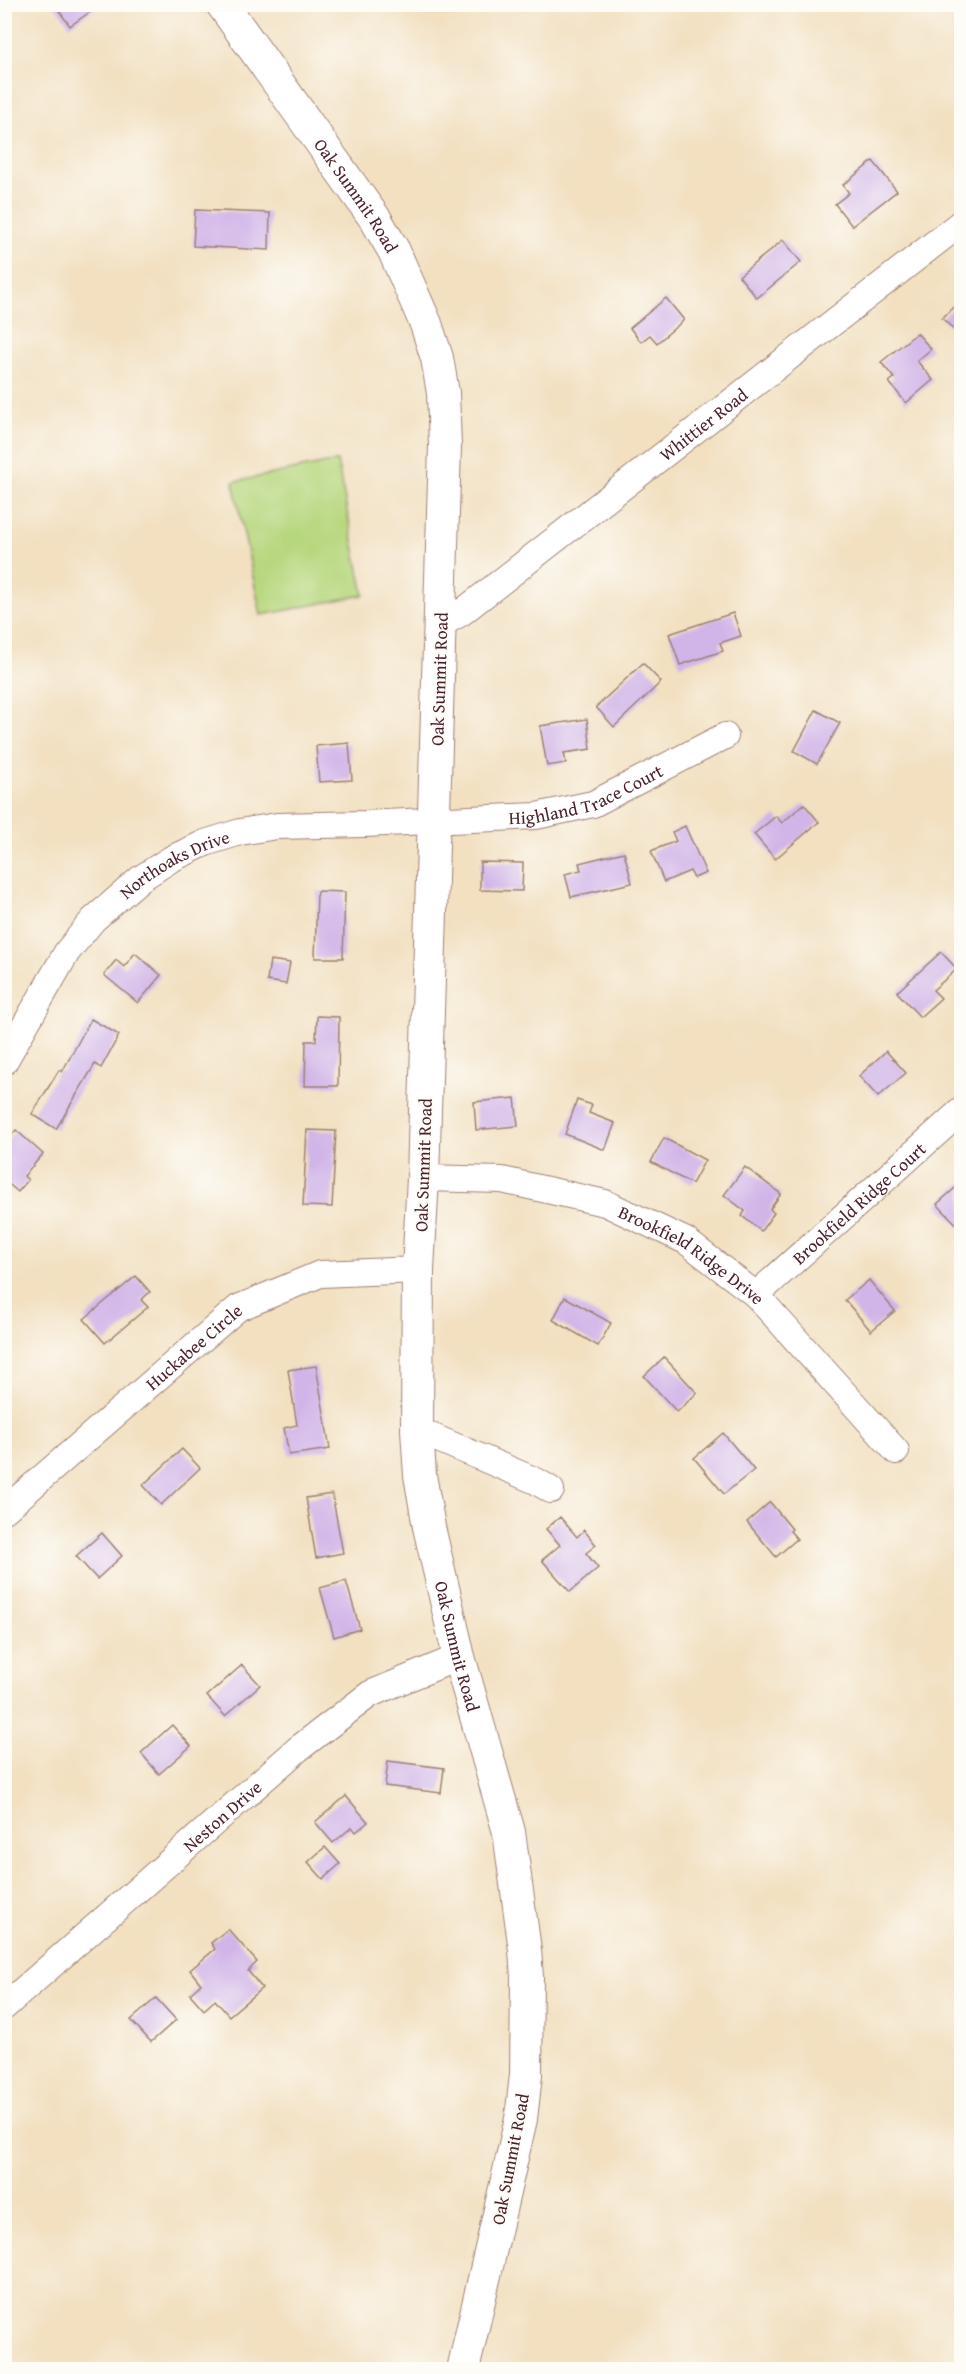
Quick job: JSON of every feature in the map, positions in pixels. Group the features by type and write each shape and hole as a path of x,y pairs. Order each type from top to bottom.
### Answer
{"main road":[{"name":"Oak Summit Road","path":"222,4 376,220 394,250 426,324 437,358 442,393 446,446 423,1178 418,1270 417,1430 420,1475 429,1527 459,1657 509,1832 525,1950 527,2004 526,2075 521,2119 463,2370"}],"street":[{"name":"Whittier Road","path":"441,624 461,613 962,222"},
{"name":"Highland Trace Court","path":"435,819 536,816 593,804 725,736"},
{"name":"Northoaks Drive","path":"4,1062 51,978 73,944 93,920 132,886 171,859 223,837 277,826 364,824 435,819"},
{"name":"Brookfield Ridge Court","path":"756,1294 962,1110"},
{"name":"Brookfield Ridge Drive","path":"423,1178 502,1180 605,1203 686,1241 756,1294 896,1451"},
{"name":"Huckabee Circle","path":"6,1509 238,1308 320,1274 418,1270"},
{"path":"417,1430 536,1481 551,1490"},
{"name":"Neston Drive","path":"4,2007 298,1749 370,1694 459,1657"}],"green space":[{"path":"337,461 364,595 261,615 233,482"}],"building":[{"path":"54,4 101,4 70,26"},
{"path":"873,161 897,191 852,226 835,204 849,193 843,185"},
{"path":"195,210 270,213 269,250 193,246"},
{"path":"783,240 801,262 757,298 739,276"},
{"path":"666,298 684,320 657,343 650,335 641,342 630,328"},
{"path":"962,300 962,338 942,318"},
{"path":"917,333 931,349 917,361 933,380 906,403 889,382 894,378 881,362"},
{"path":"733,613 741,636 720,643 723,651 680,665 669,634"},
{"path":"643,663 661,682 614,727 596,707"},
{"path":"816,710 840,723 817,764 794,751"},
{"path":"587,719 591,749 564,753 566,763 547,766 540,726"},
{"path":"349,743 352,780 319,782 316,746"},
{"path":"804,804 819,822 775,859 754,834 776,816 782,823"},
{"path":"685,826 706,873 694,878 690,871 664,882 651,851 676,841 672,832"},
{"path":"624,852 632,883 571,897 565,874 581,870 579,863"},
{"path":"480,862 523,863 522,891 480,890"},
{"path":"317,891 345,892 343,958 315,958"},
{"path":"941,952 957,969 933,990 941,998 920,1017 897,992"},
{"path":"135,953 161,975 138,1003 104,975 116,960 124,967"},
{"path":"270,960 290,963 286,984 267,981"},
{"path":"317,1016 339,1017 338,1086 305,1086 306,1041 316,1041"},
{"path":"91,1019 119,1035 101,1068 95,1064 56,1129 32,1114 59,1070 62,1072"},
{"path":"886,1051 906,1073 878,1097 859,1076"},
{"path":"515,1098 518,1126 476,1130 474,1102"},
{"path":"577,1100 592,1105 589,1113 615,1123 605,1150 565,1134"},
{"path":"16,1130 43,1154 24,1176 28,1180 18,1192 4,1180 4,1144"},
{"path":"307,1130 336,1131 332,1207 303,1206"},
{"path":"664,1138 705,1160 692,1184 651,1162"},
{"path":"745,1167 781,1194 770,1209 774,1213 761,1231 742,1216 745,1211 724,1195"},
{"path":"962,1182 962,1230 937,1204"},
{"path":"136,1276 150,1292 141,1300 148,1307 105,1343 84,1319"},
{"path":"869,1280 895,1311 871,1331 845,1300"},
{"path":"565,1297 611,1323 598,1346 553,1320"},
{"path":"664,1357 697,1393 677,1412 644,1376"},
{"path":"316,1366 330,1449 289,1455 284,1428 297,1425 288,1370"},
{"path":"723,1433 754,1470 724,1494 694,1458"},
{"path":"182,1449 200,1468 161,1505 143,1485"},
{"path":"332,1494 343,1553 316,1558 306,1498"},
{"path":"770,1502 792,1529 790,1531 797,1539 776,1557 747,1522"},
{"path":"560,1517 577,1537 584,1530 596,1545 586,1553 598,1568 570,1592 542,1560 560,1545 546,1529"},
{"path":"102,1533 122,1556 97,1579 76,1556"},
{"path":"346,1581 360,1629 334,1637 320,1588"},
{"path":"242,1665 260,1685 225,1716 207,1696"},
{"path":"172,1725 191,1746 159,1774 141,1753"},
{"path":"388,1761 444,1768 441,1793 385,1786"},
{"path":"346,1796 368,1822 356,1832 352,1827 333,1843 315,1822"},
{"path":"325,1847 340,1864 323,1879 308,1862"},
{"path":"228,1929 257,1962 248,1971 262,1988 229,2016 215,2000 204,2010 190,1994 201,1984 190,1970 215,1949 211,1943"},
{"path":"156,1998 176,2020 151,2042 131,2020"}]}
